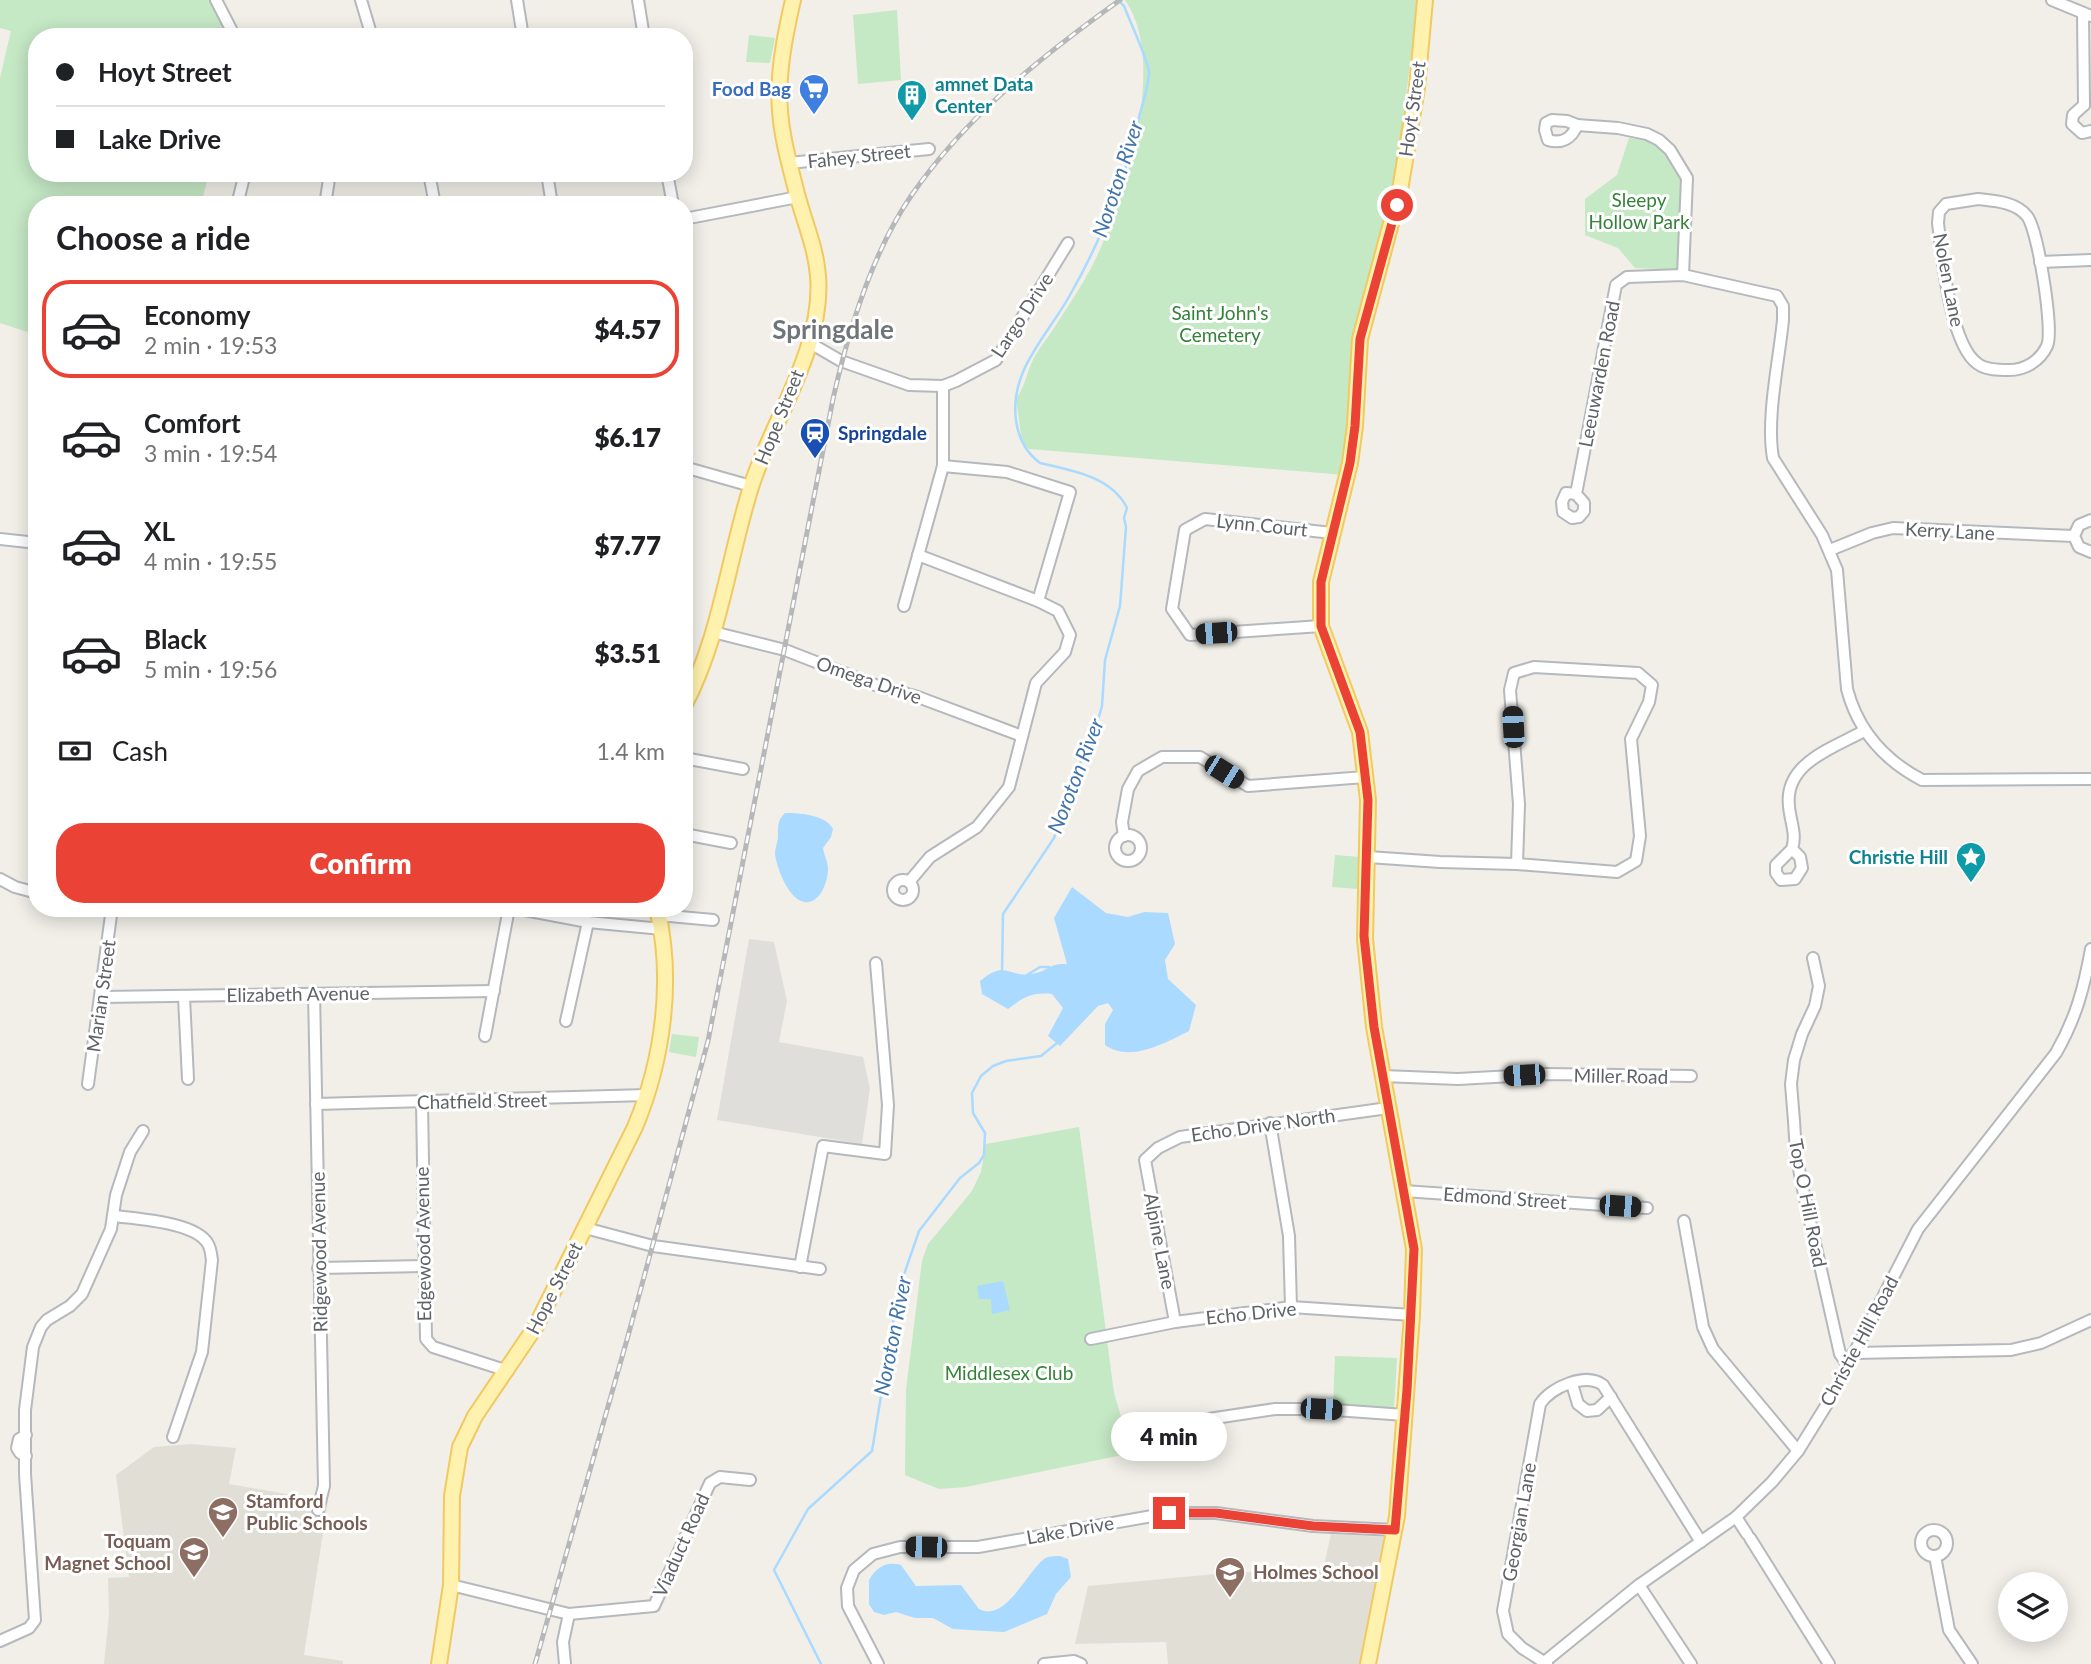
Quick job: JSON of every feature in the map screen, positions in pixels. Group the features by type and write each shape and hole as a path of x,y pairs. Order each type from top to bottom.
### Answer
{"main road":[{"name":"Hope Street","path":"693,689 713,632 751,486 810,343 818,307 818,275 789,163 779,110 780,78 793,0"},
{"name":"Hoyt Street","path":"1368,1664 1395,1530 1412,1315 1414,1249 1374,1027 1364,936 1368,857 1366,777 1360,732 1321,626 1321,582 1350,463 1360,339 1400,190 1417,88 1425,0"},
{"name":"Hope Street","path":"439,1664 451,1585 453,1496 457,1459 475,1416 536,1326 648,1095 664,1007 666,970 659,918"}],"street":[{"path":"216,0 230,28"},
{"path":"361,0 369,28"},
{"path":"517,0 522,28"},
{"path":"638,0 643,28"},
{"path":"2052,0 2087,15 2087,106 2073,115 2072,124 2082,133 2091,131"},
{"path":"1577,125 1618,128 1647,134 1670,150 1687,178 1683,275"},
{"name":"Fahey Street","path":"789,163 929,149"},
{"path":"693,217 798,197"},
{"name":"Nolen Lane","path":"1959,200 1998,201 2017,207 2027,215 2035,230 2040,262 2050,326 2048,344 2039,358 2025,368 2012,370 1980,366 1967,355 1950,301 1939,231 1939,212 1946,204 1959,200"},
{"name":"Largo Drive","path":"810,343 841,361 877,375 917,387 943,386 996,360 1068,243"},
{"path":"2040,262 2091,260"},
{"name":"Leeuwarden Road","path":"1576,494 1616,285 1627,276 1683,275 1777,296 1783,306 1771,424 1773,458 1810,514 1838,570 1847,690 1852,708 1864,731 1882,753 1900,768 1922,780 2091,779"},
{"path":"904,606 943,466 943,386"},
{"path":"943,466 1007,472 1070,492 1038,601"},
{"path":"693,470 751,486"},
{"name":"Lynn Court","path":"1321,626 1190,635 1172,609 1185,530 1206,519 1332,533"},
{"path":"2091,520 2078,524 2074,536 2078,547 2091,552"},
{"name":"Kerry Lane","path":"1830,550 1872,533 1893,528 2074,536"},
{"path":"0,539 28,542"},
{"path":"909,882 930,857 977,827 1009,788 1036,683 1065,652 1070,635 1058,611 918,555"},
{"name":"Omega Drive","path":"713,632 785,650 875,685 918,697 1022,736"},
{"path":"1368,857 1617,872 1636,861 1640,836 1631,739 1649,702 1652,685 1638,673 1534,667 1514,673 1510,690 1519,804 1517,864"},
{"path":"1793,849 1794,833 1787,792 1793,778 1810,761 1864,731"},
{"path":"1125,836 1122,822 1128,789 1138,771 1162,757 1200,757 1248,786 1366,777"},
{"path":"693,760 743,769"},
{"path":"693,836 731,843"},
{"path":"0,879 28,891"},
{"name":"Marian Street","path":"88,1084 111,917"},
{"path":"485,1036 507,917"},
{"path":"562,917 588,922 659,918 713,920"},
{"path":"566,1021 588,922"},
{"name":"Christie Hill Road","path":"1544,1663 1639,1585 1736,1517 1772,1482 1797,1451 1832,1395 1918,1229 2056,1053 2076,1013 2084,989 2091,949"},
{"name":"Top O Hill Road","path":"1813,958 1819,986 1815,1006 1794,1060 1791,1084 1796,1154 1840,1354 1847,1364"},
{"path":"800,1267 823,1146 885,1154 888,1105 876,963"},
{"name":"Elizabeth Avenue","path":"102,997 494,991"},
{"name":"Ridgewood Avenue","path":"314,993 324,1486 318,1510"},
{"path":"184,997 188,1079"},
{"name":"Miller Road","path":"1383,1076 1458,1079 1546,1074 1691,1076"},
{"name":"Chatfield Street","path":"316,1104 648,1095"},
{"name":"Edgewood Avenue","path":"422,1102 425,1335 429,1345 508,1370"},
{"name":"Echo Drive North","path":"1145,1160 1158,1148 1180,1137 1388,1108"},
{"path":"1270,1124 1289,1236 1291,1307"},
{"path":"0,1641 29,1628 35,1620 25,1474 27,1396 36,1337 47,1320 71,1306 82,1294 107,1241 116,1195 130,1152 143,1131"},
{"name":"Alpine Lane","path":"1145,1160 1175,1322"},
{"name":"Edmond Street","path":"1404,1191 1647,1208"},
{"path":"114,1216 190,1229 203,1238 211,1252 202,1352 173,1437"},
{"path":"1684,1222 1703,1327 1713,1349 1797,1451"},
{"path":"585,1228 653,1246 820,1269"},
{"path":"318,1268 425,1266"},
{"name":"Echo Drive","path":"1091,1339 1175,1322 1291,1307 1412,1315"},
{"path":"1853,1353 2011,1350 2041,1343 2091,1320"},
{"path":"1611,1397 1597,1410 1587,1411 1578,1404 1572,1384 1590,1379 1603,1385 1611,1397 1653,1468 1701,1542"},
{"name":"Georgian Lane","path":"1544,1663 1507,1634 1503,1611 1540,1403 1556,1388 1572,1384"},
{"path":"1169,1425 1275,1409 1321,1409 1405,1415"},
{"name":"Viaduct Road","path":"451,1585 569,1614 654,1606 710,1483 720,1477 750,1480"},
{"name":"Lake Drive","path":"878,1664 848,1606 847,1588 854,1570 873,1554 900,1546 978,1547 1169,1513 1216,1513 1313,1526 1395,1530"},
{"path":"1736,1517 1829,1664"},
{"path":"1935,1556 1949,1630 1972,1664"},
{"path":"1639,1585 1691,1664"},
{"path":"565,1664 563,1642 569,1614"},
{"path":"1044,1664 1074,1661 1081,1664"}],"shaded area":[{"path":"749,939 774,942 787,1001 779,1042 863,1057 870,1088 862,1144 717,1120"},
{"name":"Stamford Public Schools","path":"191,1444 236,1448 229,1484 328,1501 304,1655 343,1661 343,1664 104,1664 109,1614 108,1578 129,1577 116,1475 154,1447"},
{"name":"Holmes School","path":"1331,1534 1386,1537 1363,1664 1168,1664 1166,1642 1075,1644 1088,1586 1226,1573 1323,1570"}],"green space":[{"path":"0,0 217,0 222,28 28,28 28,182 207,182 203,196 28,196 28,332 0,323 0,78 11,31 0,28"},
{"name":"Saint John's Cemetery","path":"1125,0 1418,0 1391,217 1362,308 1345,475 1029,449 1022,442 1016,399 1035,356 1093,265 1120,199 1130,164 1143,92 1143,57 1137,26"},
{"path":"897,10 901,80 858,84 853,15"},
{"path":"749,35 775,38 770,63 746,62"},
{"name":"Sleepy Hollow Park","path":"1629,138 1653,142 1663,149 1676,166 1683,185 1680,270 1635,268 1618,248 1585,235 1585,199 1617,175"},
{"path":"1335,855 1360,857 1358,889 1332,887"},
{"path":"672,1034 699,1037 696,1057 669,1052"},
{"name":"Middlesex Club","path":"1079,1127 1114,1393 1132,1453 966,1487 939,1489 905,1475 906,1390 922,1261 928,1244 972,1191 981,1172 986,1144"},
{"path":"1335,1356 1397,1358 1394,1409 1333,1407"}],"water":[{"path":"785,813 819,818 833,829 823,848 828,874 821,892 813,901 801,901 791,893 778,866 775,854 778,824"},
{"path":"1072,887 1106,913 1128,917 1144,912 1168,913 1175,944 1165,960 1168,979 1196,1005 1189,1031 1136,1052 1115,1050 1105,1045 1105,1024 1113,1010 1108,1003 1098,1006 1060,1046 1048,1036 1063,1008 1052,994 1028,996 1008,1009 982,994 980,981 996,971 1027,974 1057,964 1067,964 1054,918"},
{"path":"1003,1281 1010,1310 992,1314 991,1299 979,1299 977,1286"},
{"path":"1060,1556 1068,1559 1071,1577 1056,1594 1047,1614 1004,1632 953,1629 933,1618 915,1618 896,1612 884,1615 874,1612 869,1604 869,1580 882,1566 896,1564 901,1565 916,1586 961,1585 979,1609 998,1609 1007,1603 1044,1559"}],"waterway":[{"name":"Noroton River","path":"1002,973 1003,914 1054,838 1081,761 1093,738 1102,706 1105,660 1120,606 1126,527 1124,518 1127,508 1112,489 1090,476 1040,463 1024,444 1019,433 1015,409 1019,384 1027,362 1070,295 1102,231 1127,164 1146,94 1149,75 1147,64 1124,6 1118,0"},
{"name":"Noroton River","path":"1027,975 1040,967 1049,967"},
{"name":"Noroton River","path":"821,1664 774,1570 808,1509 872,1451 898,1292 919,1231 960,1178 979,1163 984,1155 985,1133 973,1113 972,1093 981,1076 993,1066 1006,1061 1041,1056 1057,1043"}],"railway":[{"path":"535,1664 708,1041 833,399 863,294 897,218 911,196 956,140 1007,89 1062,43 1120,0"}],"place":[{"name":"Food Bag","path":"814,116"},
{"name":"amnet Data Center","path":"912,122"},
{"name":"Springdale","path":"815,460"},
{"name":"Christie Hill","path":"1971,884"},
{"name":"Stamford Public Schools","path":"223,1539"},
{"name":"Toquam Magnet School","path":"194,1579"},
{"name":"Holmes School","path":"1230,1599"}],"district":[{"name":"Springdale","path":"833,330"}],"route":[{"path":"1169,1513 1216,1513 1313,1526 1395,1530 1407,1390 1414,1249 1374,1027 1364,936 1368,800 1360,732 1321,626 1320,600 1321,582 1350,463 1360,339 1397,205"}]}
